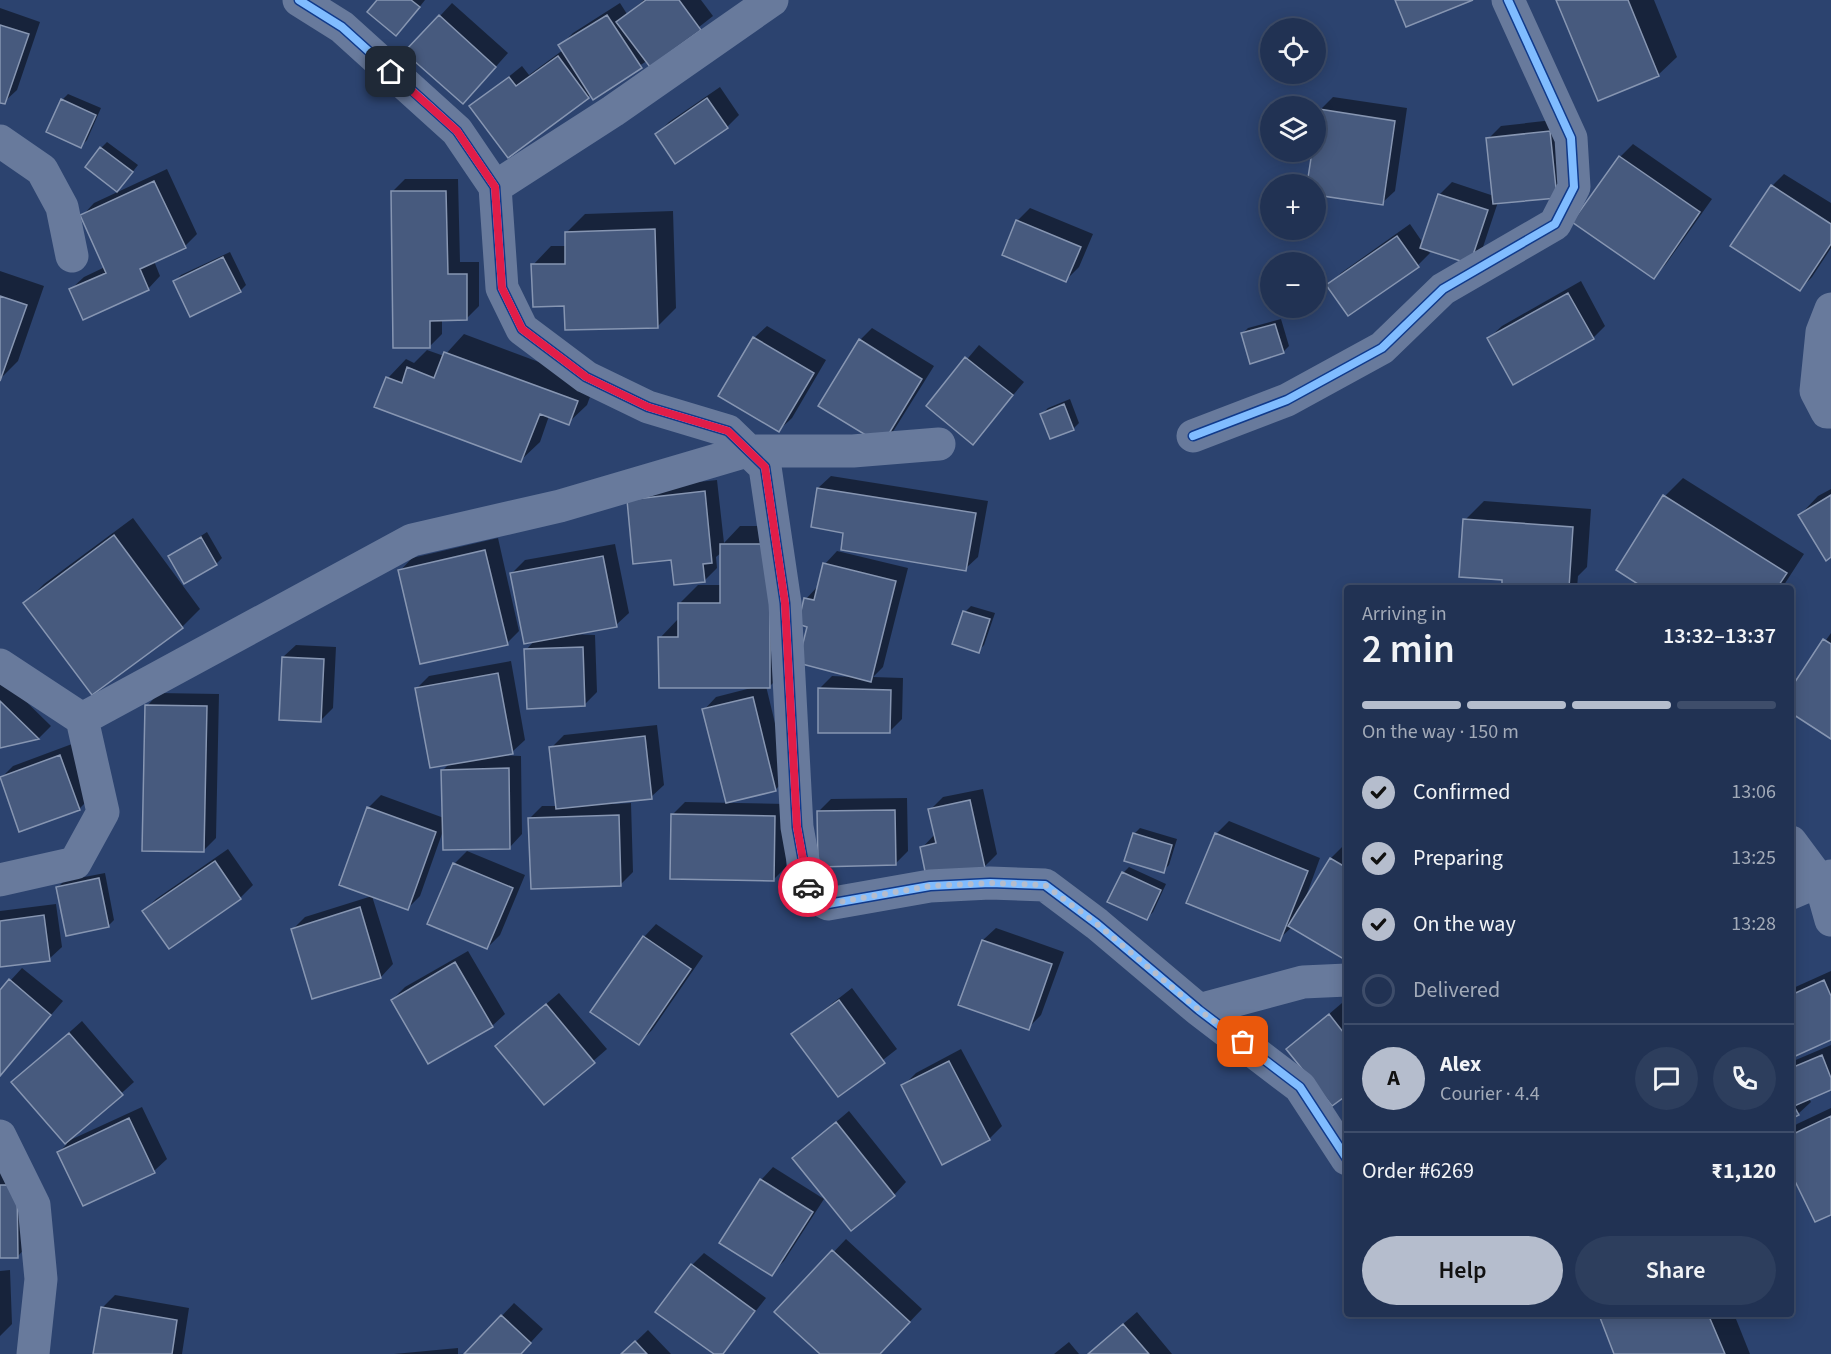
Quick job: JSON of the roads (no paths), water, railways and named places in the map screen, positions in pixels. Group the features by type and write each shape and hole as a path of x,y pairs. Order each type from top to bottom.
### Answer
{"street":[{"path":"299,0 342,27 457,131 495,187 502,288 522,329 586,377 648,407 728,431 765,467 783,591 797,827 809,894 828,904 930,886 990,883 1045,885 1097,924 1199,1010 1300,1087 1344,1154"},
{"path":"495,187 613,111 772,0"},
{"path":"1193,436 1287,400 1382,348 1443,289 1555,224 1574,187 1571,138 1508,0"},
{"path":"0,141 42,170 62,207 72,256"},
{"path":"1831,309 1822,332 1816,391 1827,412 1831,412"},
{"path":"82,719 412,540 560,506 747,451 853,451 939,444"},
{"path":"0,665 82,719 104,812 75,863 0,880"},
{"path":"1794,848 1814,883 1831,920"},
{"path":"1199,1010 1303,982 1344,980"},
{"path":"0,1136 34,1205 41,1279 33,1354"}]}
